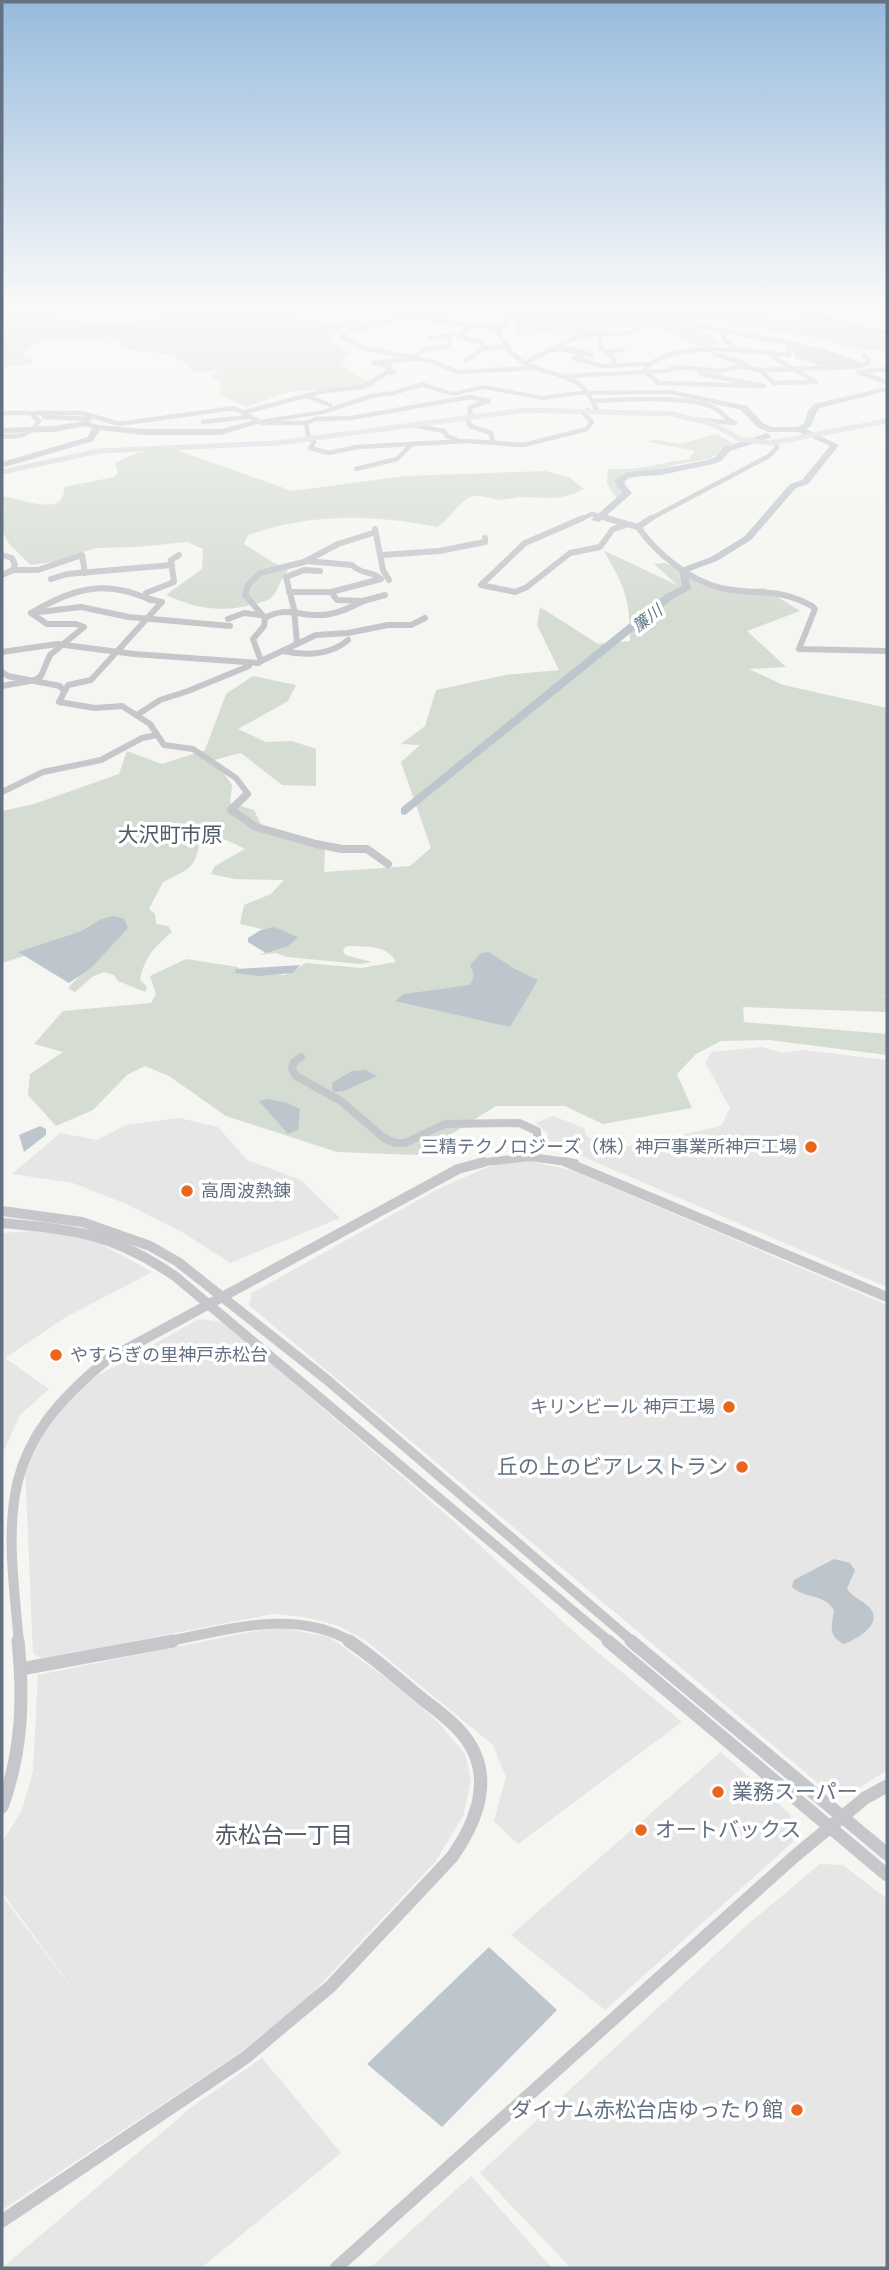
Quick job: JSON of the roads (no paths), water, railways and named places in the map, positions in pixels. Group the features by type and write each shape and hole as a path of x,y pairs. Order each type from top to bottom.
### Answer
{"main road":[{"path":"2,472 99,451 258,445 511,412"},
{"path":"626,412 660,413 699,420 740,439 776,443 887,421"}],"street":[{"path":"2,414 93,415 105,424 119,424 205,412"},
{"path":"240,412 251,418"},
{"path":"251,418 266,412"},
{"path":"203,422 251,418 306,423 316,419 351,418 385,412"},
{"path":"470,412 470,426 491,433 493,442"},
{"path":"306,423 309,439 314,442 310,448 325,453 357,447 461,442 523,445 587,429 592,422 585,415 587,412"},
{"path":"699,420 738,422 726,420 720,412"},
{"path":"31,414 90,419"},
{"path":"2,436 19,437 30,432 39,421 31,414"},
{"path":"351,418 354,422 349,425 358,433"},
{"path":"413,425 444,431 450,438 461,442"},
{"path":"638,527 659,512 769,456 777,448 776,443"},
{"path":"356,469 397,458 412,444"},
{"path":"626,525 613,529 600,547 570,553 527,587 514,592 481,585 525,542 592,514 638,527 665,559 720,587 775,590 812,606 815,609 799,649 887,651"},
{"path":"265,618 247,600 245,591 250,582 269,569 306,561 335,545 376,530 383,570 389,580"},
{"path":"382,555 470,547 485,542 485,538"},
{"path":"2,555 12,558 15,565 13,569"},
{"path":"2,575 13,569 38,570 82,555 91,587"},
{"path":"152,601 145,597 146,593 174,582 171,560 179,555"},
{"path":"289,592 331,592 381,579 377,575 360,573 352,565 306,561"},
{"path":"51,579 87,572 172,565"},
{"path":"297,644 286,577 304,570 320,570"},
{"path":"31,613 91,587 123,591 162,602 91,680 68,685 59,702 95,708 122,706 150,724 164,744 193,749 236,778 248,794 236,802 231,810 256,827 316,844 368,849 388,864"},
{"path":"331,592 337,600 363,601"},
{"path":"31,613 81,607 147,618 229,622 251,613 265,618 277,611 324,615 385,594"},
{"path":"2,686 35,680 41,676 50,656 83,625 47,624 31,613"},
{"path":"260,662 253,639 264,626 265,618"},
{"path":"137,715 151,701 196,689 223,675 260,662 307,637 388,625 411,625 425,618"},
{"path":"324,635 333,632"},
{"path":"282,651 307,656 339,647 348,640"},
{"path":"2,652 44,644 260,662"},
{"path":"2,672 8,676 60,686 63,690"},
{"path":"2,792 43,772 101,760 142,738 157,735"},
{"path":"301,1057 294,1062 292,1069 296,1076 341,1101 384,1138 405,1143 445,1124 460,1122 519,1123 537,1131 537,1156"},
{"path":"2,1807 15,1767 19,1743 21,1669 5,1516 7,1477 22,1440 46,1407 84,1375 210,1303 458,1169 500,1158 537,1156 574,1163 887,1297"},
{"path":"2,1211 82,1222 128,1237 178,1262 327,1379 835,1822 887,1875"},
{"path":"2,1223 74,1230 113,1241 147,1257 210,1303 835,1822 887,1854"},
{"path":"2,2221 245,2059 331,1986 452,1857 468,1836 484,1792 476,1751 460,1730 344,1636 324,1628 302,1623 268,1623 21,1669"},
{"path":"336,2268 835,1822 887,1786"}],"waterway":[{"path":"97,427 144,432 221,432 252,423 324,412"},
{"path":"748,412 760,425 771,430 798,430 808,425 812,412"},
{"path":"2,430 54,429 86,423 97,427"},
{"path":"5,464 68,443 90,439 97,427"},
{"name":"簾川","path":"405,811 670,596 687,587 682,571 714,559 748,538 793,486 805,482 835,445 801,430"},
{"path":"596,520 627,493 618,481 628,475 661,472 710,462 718,459 727,449 767,436"}],"place":[{"name":"三精テクノロジーズ（株）神戸事業所神戸工場","path":"811,1147"},
{"name":"高周波熱錬","path":"187,1191"},
{"name":"やすらぎの里神戸赤松台","path":"56,1355"},
{"name":"キリンビール 神戸工場","path":"729,1407"},
{"name":"丘の上のビアレストラン","path":"742,1467"},
{"name":"業務スーパー","path":"718,1792"},
{"name":"オートバックス","path":"641,1830"},
{"name":"ダイナム赤松台店ゆったり館","path":"797,2110"}],"district":[{"name":"大沢町市原","path":"170,835"},
{"name":"赤松台一丁目","path":"284,1835"}]}
